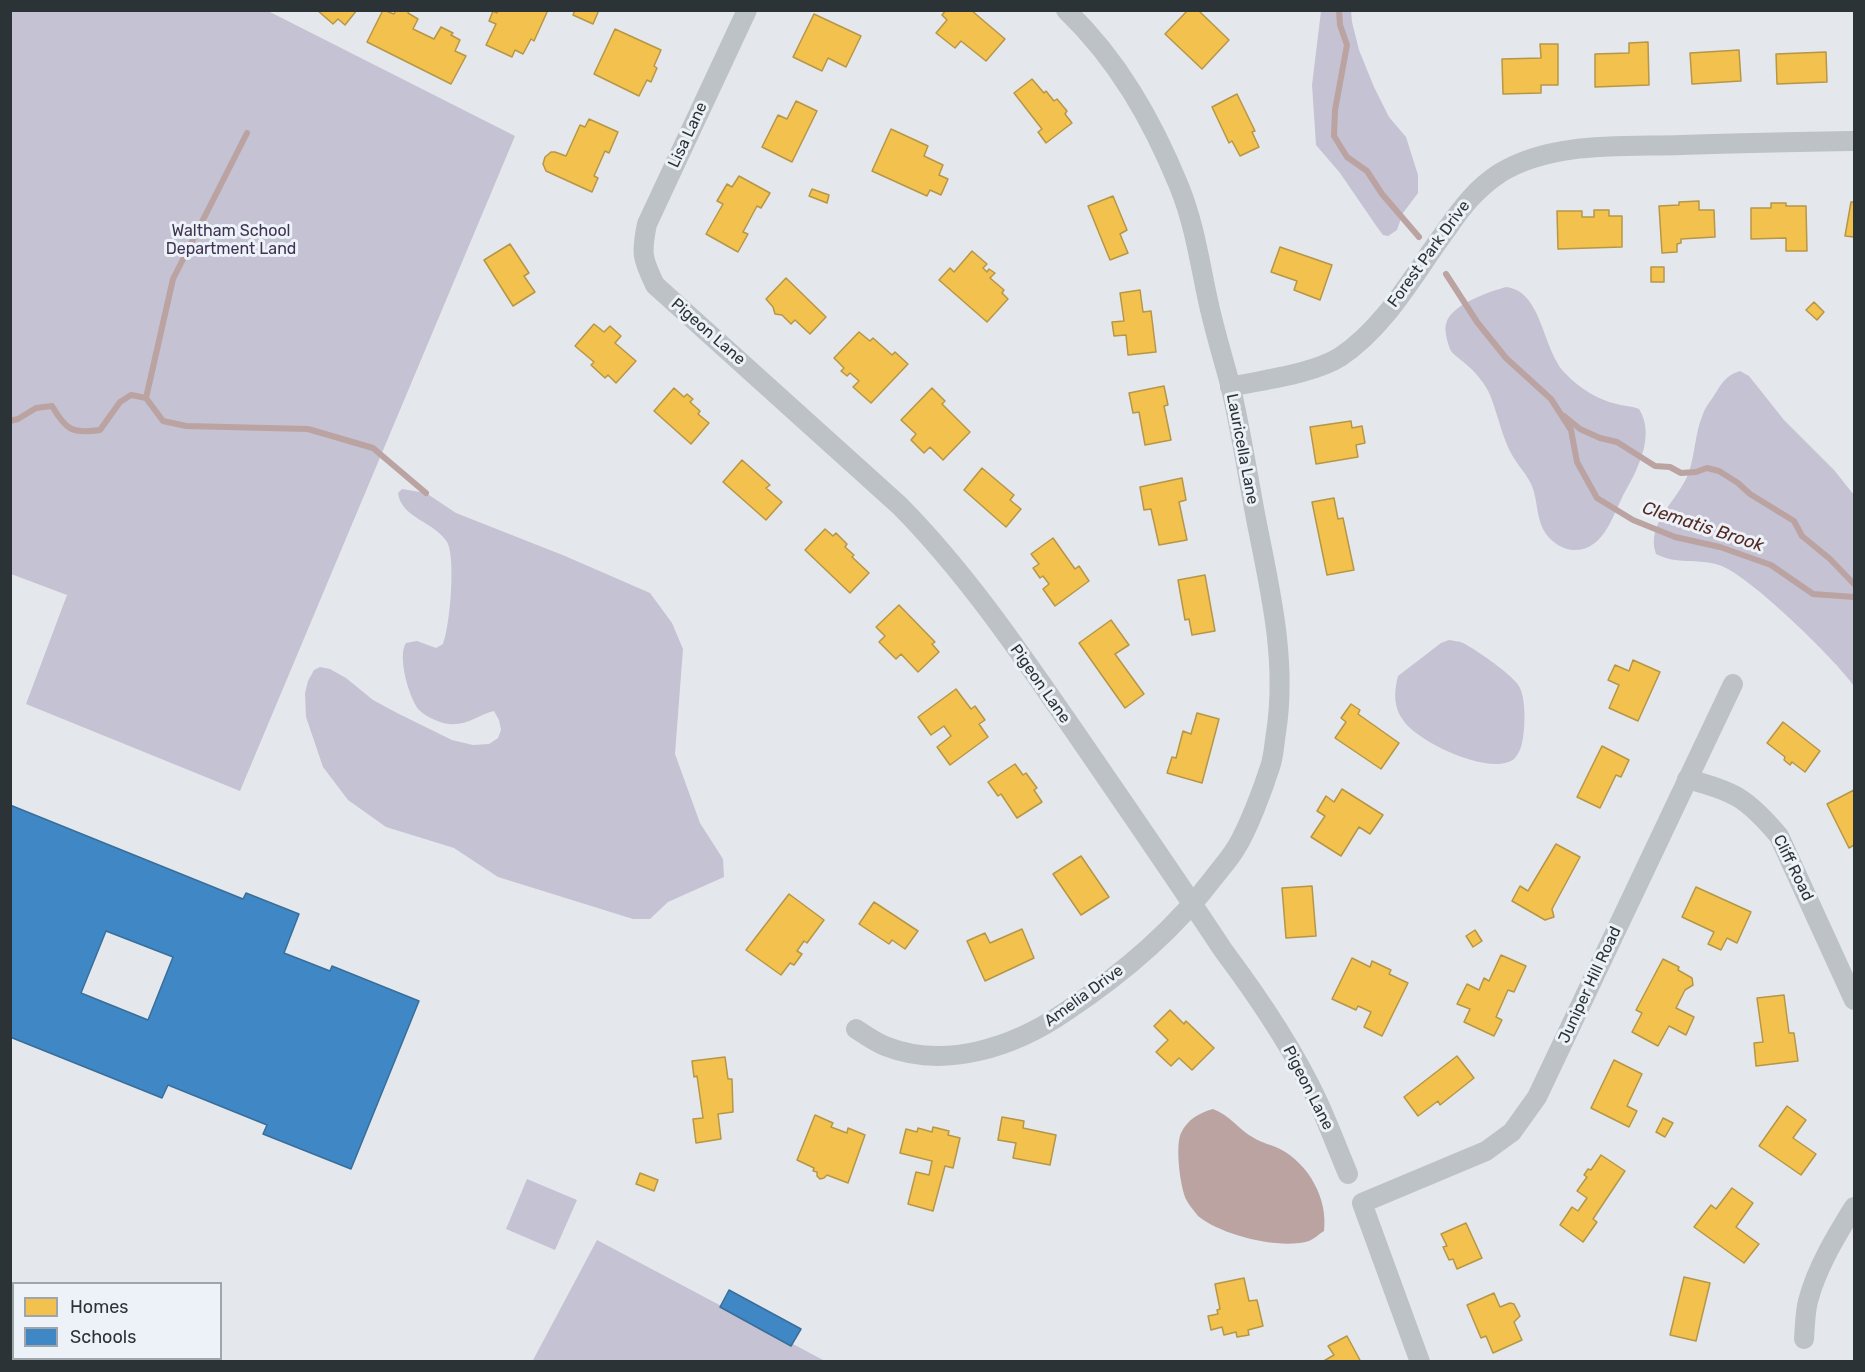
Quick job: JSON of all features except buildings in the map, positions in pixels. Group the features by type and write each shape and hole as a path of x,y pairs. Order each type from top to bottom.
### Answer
{"street":[{"name":"Lisa Lane","path":"645,263 642,249 647,224 747,10"},
{"name":"Lauricella Lane","path":"1066,10 1116,67 1151,123 1177,180 1200,256 1208,302 1230,387 1275,613 1280,661 1280,712 1271,764 1237,848 1193,905"},
{"name":"Forest Park Drive","path":"1230,387 1316,367 1338,358 1364,339 1394,304 1470,197 1499,174 1522,162 1547,154 1596,148 1854,141"},
{"name":"Pigeon Lane","path":"645,263 655,285 820,432 930,537 1028,665 1258,997 1318,1101 1348,1174"},
{"name":"Juniper Hill Road","path":"1420,1362 1362,1203 1486,1151 1512,1132 1538,1097 1733,684"},
{"name":"Cliff Road","path":"1687,779 1736,795 1761,814 1779,836 1854,1000"},
{"name":"Amelia Drive","path":"856,1029 882,1046 912,1054 943,1056 978,1051 1009,1042 1048,1024 1089,996 1142,953 1193,905"},
{"path":"1804,1339 1808,1303 1816,1277 1854,1207"}],"green space":[{"name":"Waltham School Department Land","path":"11,10 268,11 515,136 240,791 26,704 67,595 11,574"},
{"path":"1321,11 1351,11 1359,50 1374,87 1389,117 1406,137 1418,175 1418,193 1403,213 1397,230 1388,236 1383,235 1340,173 1316,145 1312,85"},
{"path":"1506,287 1518,291 1528,299 1558,364 1571,379 1589,393 1603,400 1639,409 1644,419 1645,440 1636,471 1600,538 1593,545 1583,549 1565,548 1546,534 1540,523 1532,486 1514,459 1488,391 1474,372 1451,351 1448,342 1446,324 1455,310 1472,300"},
{"path":"1740,371 1749,376 1784,420 1834,470 1854,495 1854,686 1829,657 1790,619 1732,571 1711,563 1672,559 1656,554 1655,532 1689,472 1704,411 1725,380"},
{"path":"402,489 426,493 456,513 565,556 650,593 672,623 683,649 675,754 700,823 723,859 724,877 668,902 650,919 633,919 498,877 454,848 386,827 348,800 323,767 306,717 305,693 308,681 314,670 320,667 330,669 346,678 373,700 452,740 473,745 489,744 498,738 501,730 494,711 467,722 445,723 422,713 411,696 405,677 403,657 406,643 417,641 436,648 443,644 450,608 452,576 450,550 447,542 435,529 405,508 398,493"},
{"path":"1449,640 1463,643 1485,657 1511,677 1520,688 1524,703 1523,741 1514,759 1489,764 1438,747 1411,729 1397,710 1395,699 1398,676 1441,643"},
{"path":"527,1179 577,1200 555,1250 506,1229"},
{"path":"597,1240 825,1361 532,1362"}],"shaded area":[{"path":"1213,1109 1249,1135 1280,1149 1300,1164 1308,1173 1319,1195 1323,1207 1324,1231 1309,1241 1283,1244 1236,1235 1198,1216 1187,1201 1182,1187 1178,1157 1179,1139 1191,1120"}],"waterway":[{"name":"Clematis Brook","path":"1339,10 1340,25 1347,45 1335,110 1334,136 1347,157 1367,171 1382,194 1419,237"},
{"path":"146,398 173,279 247,133"},
{"name":"Clematis Brook","path":"1446,274 1477,322 1506,358 1551,399 1571,430 1577,462 1597,498 1633,520 1675,537 1720,547 1771,565 1813,594 1854,597"},
{"path":"10,421 36,408 52,406 61,420 71,428 83,431 100,430 120,402 131,395 146,398 163,421 186,426 308,429 373,448 426,493"},
{"name":"Clematis Brook","path":"1564,416 1580,429 1600,438 1617,442 1655,466 1670,467 1681,473 1696,472 1707,468 1719,471 1750,494 1794,521 1802,536 1830,559 1854,584"}]}
